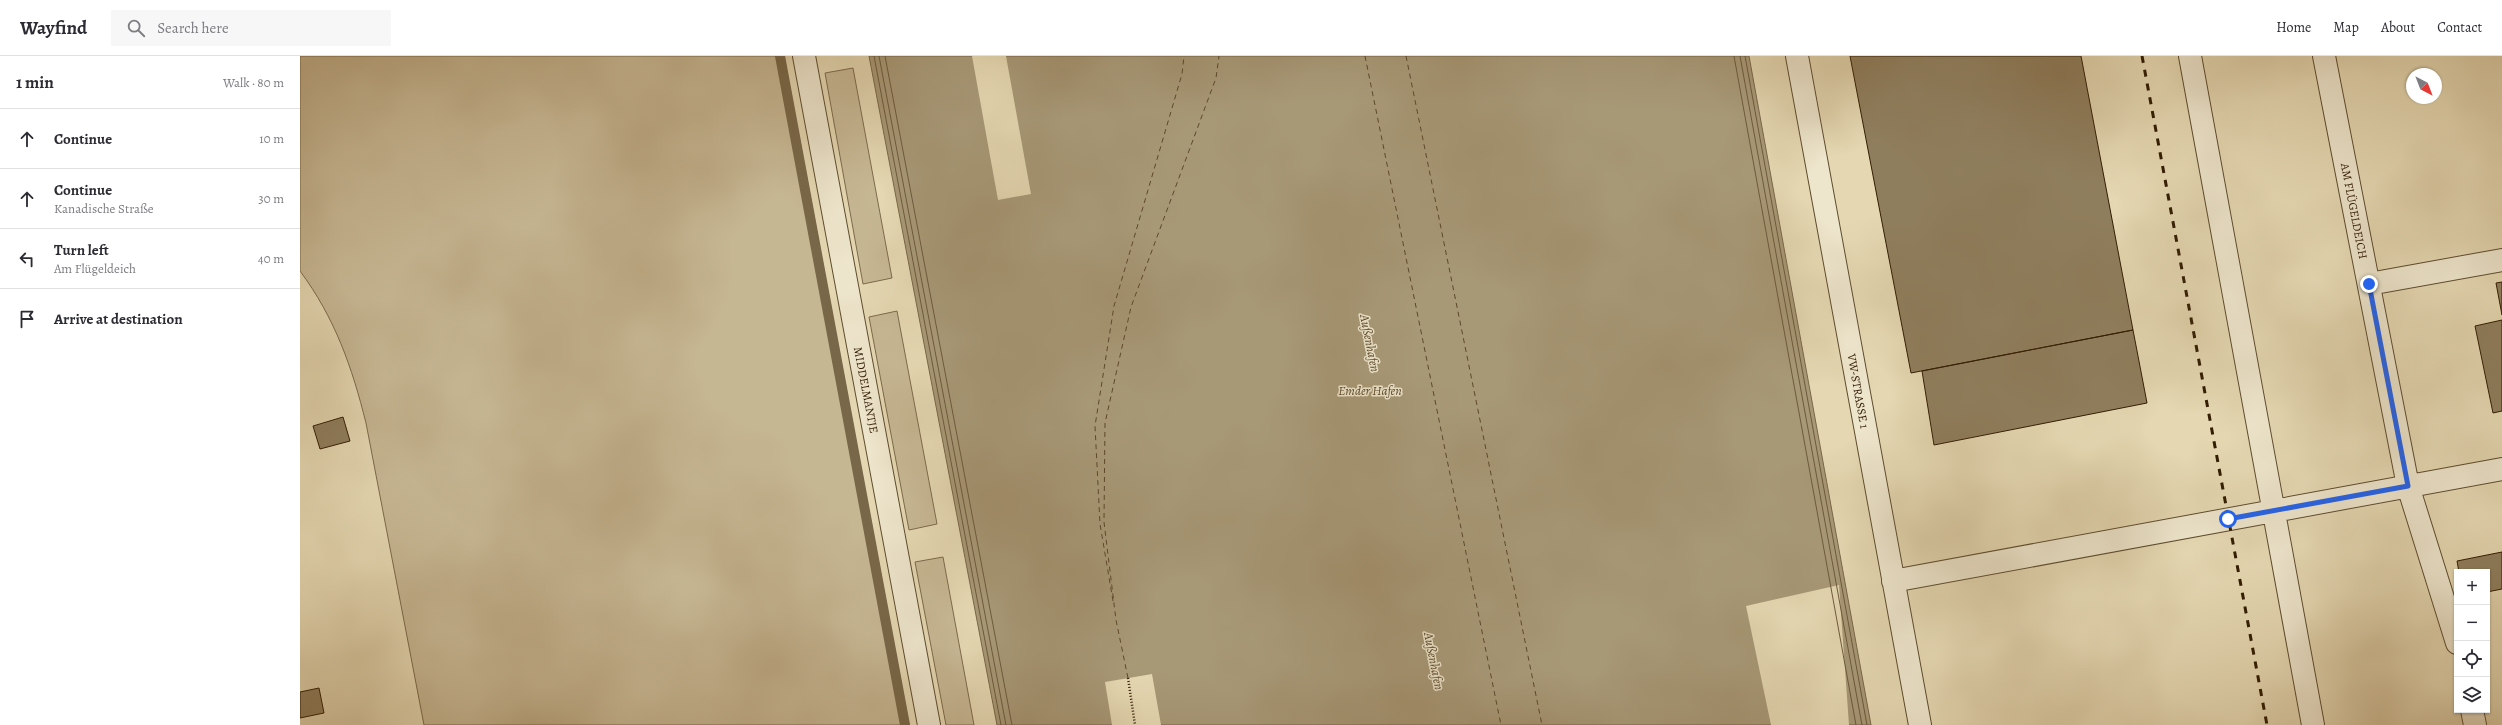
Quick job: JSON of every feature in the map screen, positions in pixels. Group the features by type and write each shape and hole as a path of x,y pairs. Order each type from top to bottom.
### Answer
{"street":[{"name":"MIDDELMANTJE","path":"804,56 929,725"},
{"name":"VW-STRASSE 1","path":"1797,56 1920,725"},
{"path":"2190,56 2313,725"},
{"name":"AM FLÜGELDEICH","path":"2324,56 2408,486 2456,641"},
{"path":"2369,284 2502,260"},
{"path":"1893,581 2502,469"},
{"path":"2473,713 2475,725"}],"path":[{"path":"1128,678 1136,725"}],"shaded area":[{"path":"300,56 784,56 909,725 424,725 361,402 333,325 300,271"},
{"path":"853,68 892,278 863,284 825,73"},
{"path":"897,311 937,524 909,530 869,317"},
{"path":"943,557 974,725 946,725 915,562"}],"water":[{"name":"Emder Hafen","path":"869,56 1749,56 1871,725 997,725"}],"pier":[{"path":"972,56 1006,56 1031,194 998,200"},
{"path":"1839,585 1849,725 1771,725 1746,606"},
{"path":"1152,674 1161,725 1112,725 1105,682"}],"building":[{"path":"1850,56 2081,56 2133,330 1911,373"},
{"path":"2502,282 2502,315 2496,283"},
{"path":"2502,320 2502,411 2493,413 2475,326"},
{"path":"2133,330 2147,403 1934,445 1922,371"},
{"path":"343,417 350,441 320,449 313,426"},
{"path":"2502,552 2502,589 2490,591 2490,569 2458,569 2457,561"},
{"path":"319,688 324,713 300,718 300,692"}],"waterway":[{"path":"780,56 905,725"}],"ferry route":[{"path":"1113,601 1100,524 1095,426 1114,306 1182,74 1184,56"},
{"path":"1128,678 1116,620 1104,522 1105,423 1131,307 1216,78 1219,56"},
{"path":"1365,56 1501,725"},
{"path":"1406,56 1542,725"}],"railway":[{"path":"2142,56 2267,725"}],"route":[{"path":"2228,519 2408,486 2369,284"}],"water label":[{"name":"Außenhafen","path":"1370,343"},
{"name":"Außenhafen","path":"1434,661"}]}
